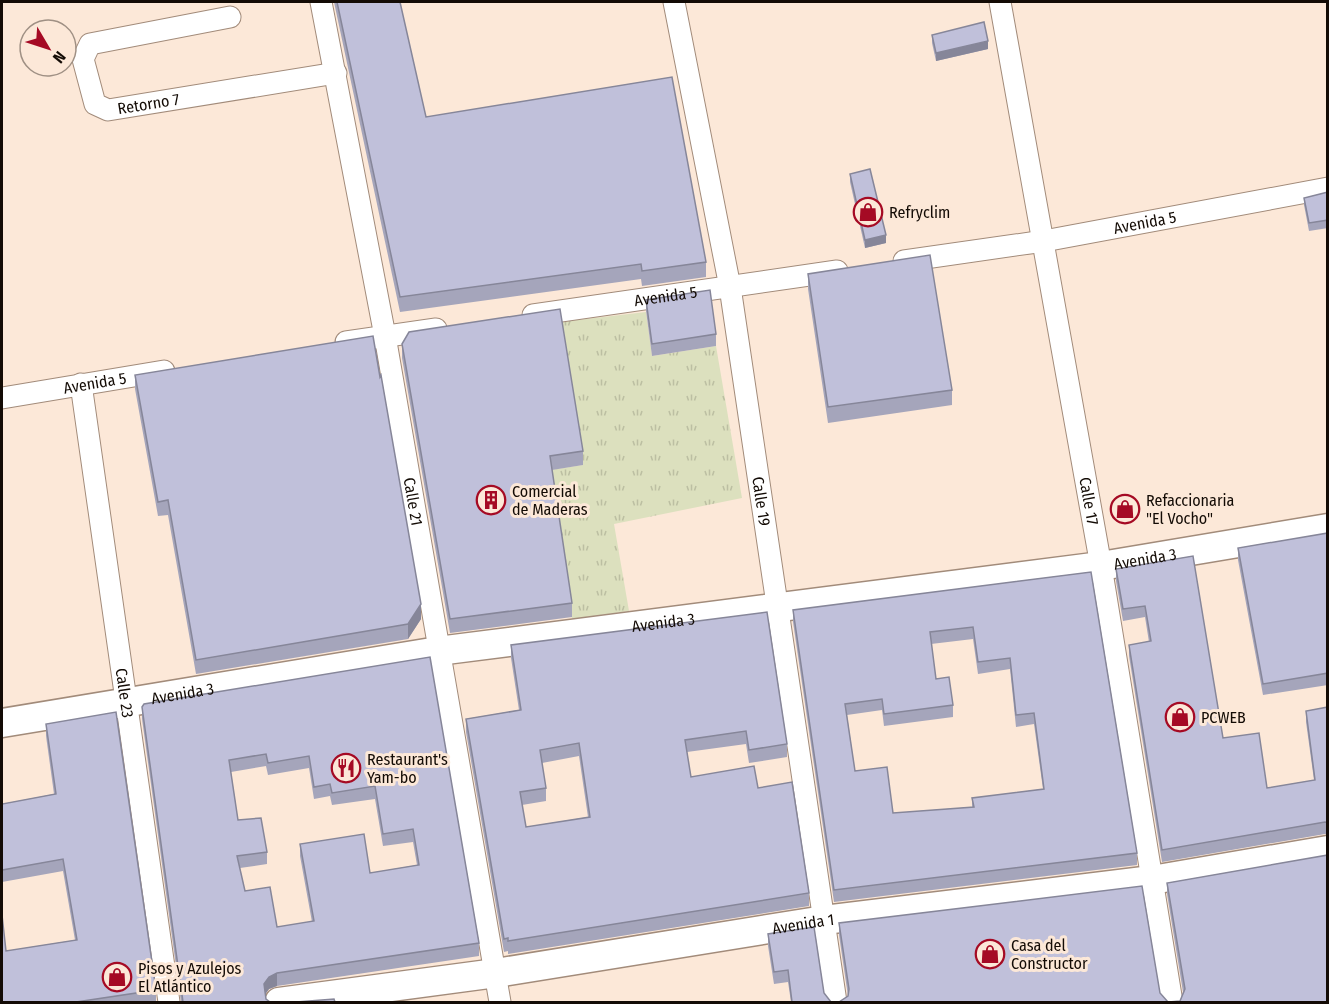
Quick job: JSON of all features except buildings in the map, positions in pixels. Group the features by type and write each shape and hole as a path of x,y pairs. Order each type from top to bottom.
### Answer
{"main road":[{"name":"Avenida 3","path":"2,723 438,651 1101,566 1328,528"},
{"name":"Avenida 1","path":"279,1002 496,973 824,920 1152,880 1328,850"}],"street":[{"name":"Calle 21","path":"321,2 385,336 438,651 501,1002"},
{"name":"Calle 19","path":"674,2 730,287 836,1002"},
{"name":"Calle 17","path":"1000,2 1101,566 1172,1002"},
{"name":"Retorno 7","path":"230,17 90,44 83,59 95,104 108,110 336,73"},
{"name":"Avenida 5","path":"881,265 1044,241 1328,188"},
{"name":"Avenida 5","path":"512,318 858,268"},
{"path":"326,345 454,326"},
{"name":"Avenida 5","path":"2,398 186,367"},
{"name":"Calle 23","path":"81,384 169,1002"}],"green space":[{"path":"646,312 652,356 716,346 742,498 614,524 629,611 572,619 550,470 583,465 560,322"}],"place":[{"name":"Refryclim","path":"868,212"},
{"name":"Comercial de Maderas","path":"491,500"},
{"name":"Refaccionaria \"El Vocho\"","path":"1125,509"},
{"name":"PCWEB","path":"1180,717"},
{"name":"Restaurant's Yam-bo","path":"346,768"},
{"name":"Casa del Constructor","path":"990,954"},
{"name":"Pisos y Azulejos El Atlántico","path":"117,977"}]}
